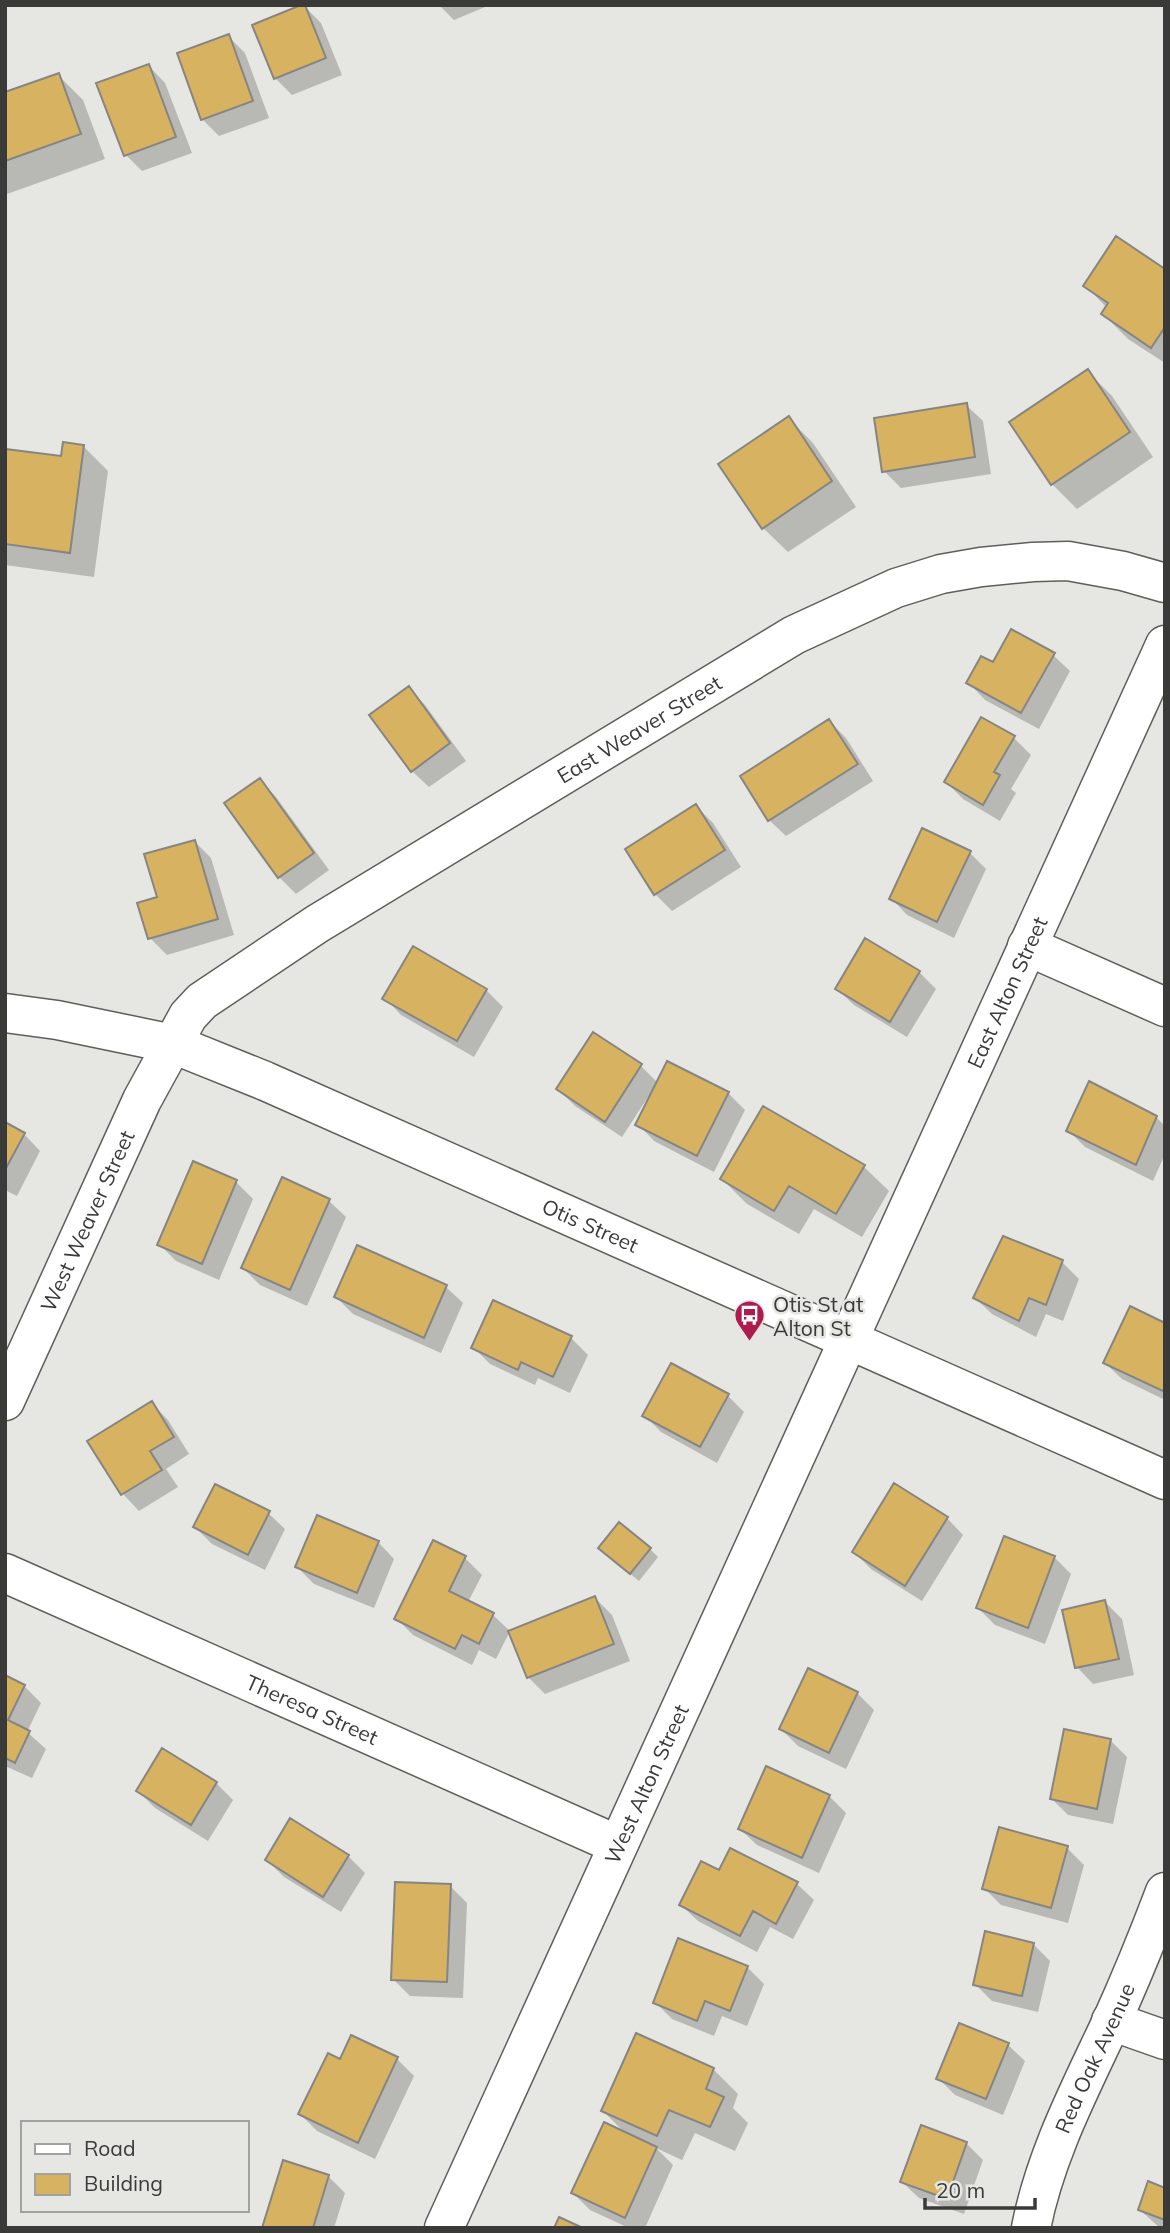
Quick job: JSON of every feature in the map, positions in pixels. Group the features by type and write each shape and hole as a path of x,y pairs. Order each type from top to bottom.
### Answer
{"street":[{"name":"East Weaver Street","path":"173,1044 188,1016 202,1001 317,924 794,635 896,588 940,574 981,567 1068,561 1165,583"},
{"name":"East Alton Street","path":"848,1339 1165,645"},
{"path":"1027,946 1165,1007"},
{"name":"Otis Street","path":"5,1013 57,1020 173,1044 265,1081 1165,1480"},
{"name":"West Weaver Street","path":"5,1401 142,1100 173,1044"},
{"name":"West Alton Street","path":"444,2228 848,1339"},
{"name":"Theresa Street","path":"5,1573 618,1845"},
{"name":"Red Oak Avenue","path":"1031,2228 1036,2202 1062,2126 1141,1955 1165,1892"},
{"path":"1111,2021 1165,2040"}],"building":[{"path":"305,5 326,58 274,79 252,25"},
{"path":"229,34 253,101 201,120 177,53"},
{"path":"149,64 176,137 124,156 96,83"},
{"path":"59,73 81,134 5,161 5,92"},
{"path":"1116,236 1165,269 1165,327 1151,348 1101,314 1108,303 1083,286"},
{"path":"1088,369 1130,432 1051,485 1009,422"},
{"path":"967,403 975,457 882,472 874,418"},
{"path":"789,416 832,481 762,529 718,464"},
{"path":"63,442 84,445 70,553 5,544 5,449 61,456"},
{"path":"1011,629 1055,653 1021,713 966,683 981,656 993,662"},
{"path":"409,686 450,743 411,772 369,715"},
{"path":"981,717 1015,736 994,772 1000,775 983,805 944,782"},
{"path":"829,719 858,764 768,821 740,776"},
{"path":"260,778 314,853 278,878 224,803"},
{"path":"696,804 725,850 654,895 625,849"},
{"path":"922,828 971,851 937,922 889,899"},
{"path":"195,840 218,919 148,939 137,903 157,897 144,854"},
{"path":"865,938 920,971 890,1022 835,989"},
{"path":"413,946 487,989 457,1041 382,999"},
{"path":"593,1032 642,1064 605,1122 556,1089"},
{"path":"667,1061 729,1092 697,1156 635,1125"},
{"path":"1089,1081 1157,1116 1136,1165 1066,1131"},
{"path":"763,1106 865,1165 836,1214 789,1186 774,1211 720,1179"},
{"path":"5,1122 25,1133 5,1170"},
{"path":"193,1161 237,1180 202,1264 157,1245"},
{"path":"282,1177 330,1199 290,1290 241,1268"},
{"path":"1003,1236 1063,1260 1046,1305 1029,1298 1019,1321 973,1298"},
{"path":"357,1245 447,1285 424,1338 334,1297"},
{"path":"493,1300 572,1336 553,1377 521,1362 518,1370 471,1348"},
{"path":"1130,1306 1165,1323 1165,1392 1103,1363"},
{"path":"671,1363 729,1394 700,1447 642,1416"},
{"path":"152,1401 174,1437 150,1451 162,1470 121,1495 87,1441"},
{"path":"894,1483 948,1517 905,1586 852,1552"},
{"path":"215,1484 270,1511 248,1555 193,1527"},
{"path":"317,1515 379,1541 357,1593 295,1567"},
{"path":"619,1522 651,1548 630,1574 598,1548"},
{"path":"1004,1536 1055,1556 1028,1628 976,1608"},
{"path":"433,1540 466,1556 449,1591 494,1613 479,1644 462,1635 455,1649 394,1619"},
{"path":"595,1596 614,1644 527,1678 508,1631"},
{"path":"1105,1600 1119,1659 1075,1668 1062,1610"},
{"path":"808,1668 858,1692 829,1753 779,1729"},
{"path":"5,1675 25,1685 8,1720 30,1731 15,1763 5,1758"},
{"path":"1064,1729 1111,1739 1097,1809 1050,1799"},
{"path":"162,1748 217,1782 191,1825 136,1791"},
{"path":"766,1766 830,1795 802,1858 738,1829"},
{"path":"290,1818 349,1855 323,1897 265,1860"},
{"path":"999,1827 1068,1846 1051,1908 982,1889"},
{"path":"730,1848 798,1882 776,1924 753,1911 740,1936 679,1905 701,1861 719,1870"},
{"path":"395,1882 451,1884 447,1982 391,1980"},
{"path":"985,1931 1034,1943 1022,1996 973,1985"},
{"path":"678,1938 748,1966 730,2011 705,2001 697,2021 653,2003"},
{"path":"959,2023 1009,2043 986,2099 936,2079"},
{"path":"636,2033 714,2068 706,2089 724,2097 710,2127 669,2110 657,2136 601,2111"},
{"path":"351,2035 398,2057 358,2143 298,2114 328,2053 340,2059"},
{"path":"604,2122 657,2147 625,2218 571,2193"},
{"path":"921,2125 967,2142 947,2199 900,2182"},
{"path":"283,2160 329,2175 313,2228 262,2228"},
{"path":"1148,2181 1165,2188 1165,2220 1138,2210"},
{"path":"559,2217 583,2228 554,2228"}],"place":[{"name":"Otis St at Alton St","path":"750,1343"}]}
